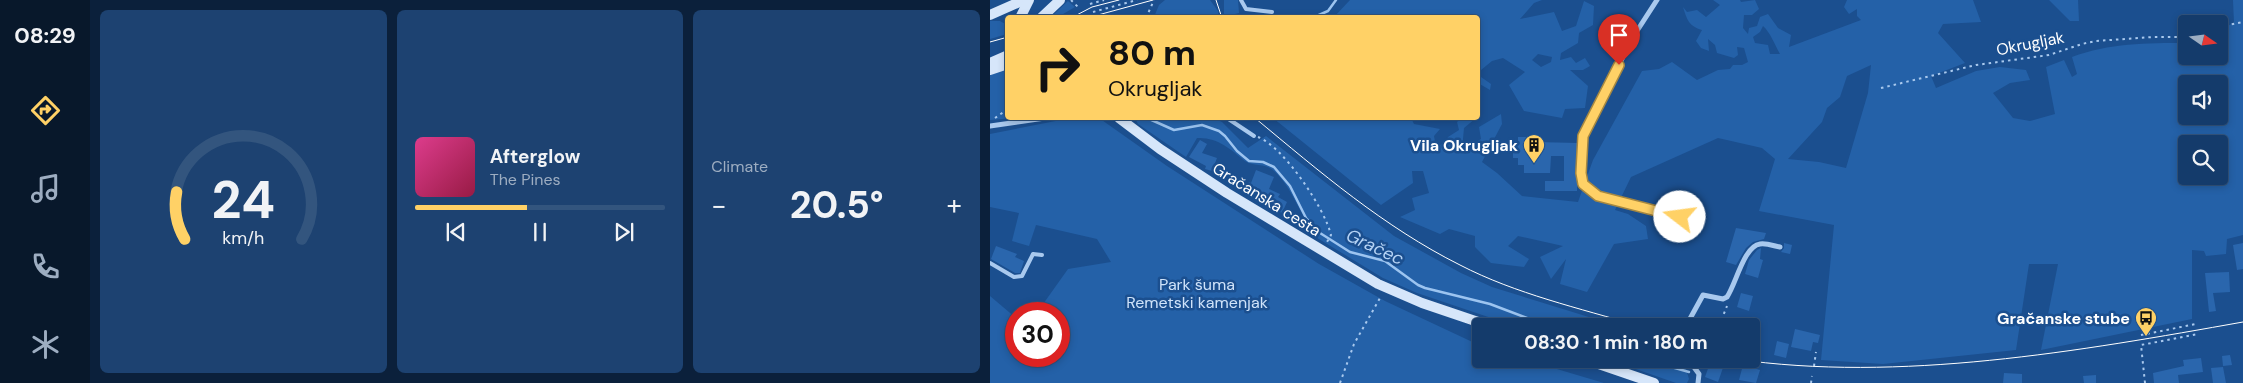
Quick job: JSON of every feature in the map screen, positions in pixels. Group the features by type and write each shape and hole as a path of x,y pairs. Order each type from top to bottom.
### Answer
{"main road":[{"path":"991,15 1024,0"},
{"path":"1022,15 1029,0"},
{"path":"1044,15 1060,0"},
{"path":"991,15 1001,14 1005,16"},
{"path":"990,63 1005,56"},
{"path":"990,70 1005,65"},
{"name":"Gračanska cesta","path":"1122,120 1160,148 1227,192 1373,281 1422,303 1472,320"},
{"path":"1610,368 1654,383"}],"street":[{"path":"1657,0 1635,34 1584,132 1581,173 1583,184 1598,196 1680,217"},
{"path":"990,126 1031,120"},
{"path":"1690,318 1703,295 1723,299 1727,297 1745,257 1753,247 1761,244 1780,247"},
{"path":"1695,368 1699,374 1698,383"}],"lane":[{"path":"1241,0 1246,9 1272,12"},
{"path":"1230,120 1254,136"},
{"path":"990,263 1014,277 1022,276 1033,254 1042,255"}],"path":[{"path":"1071,0 1078,8"},
{"path":"1090,4 1104,0"},
{"path":"1093,12 1137,0"},
{"path":"1147,15 1154,0"},
{"path":"2228,26 2243,22"},
{"name":"Okrugljak","path":"1881,88 1976,65 2049,55 2082,44 2153,37 2178,38"},
{"path":"993,119 1005,111"},
{"path":"1254,136 1261,138 1293,168 1304,183 1324,216 1331,235 1327,242"},
{"path":"1340,383 1354,344 1380,298"},
{"path":"1722,318 1729,299"},
{"path":"2141,335 2196,324"},
{"path":"2146,383 2141,345 2198,334"},
{"path":"1814,366 1816,352"},
{"path":"1811,383 1812,376"}],"green space":[{"path":"1165,0 1210,0 1219,15 1155,15 1159,5"},
{"path":"1224,0 1238,0 1239,13 1224,15"},
{"path":"1350,0 1542,0 1534,3 1520,19 1554,12 1562,31 1576,26 1584,1 1594,6 1593,25 1579,33 1578,43 1561,53 1560,60 1571,57 1576,63 1585,58 1590,66 1583,70 1570,70 1588,86 1585,108 1565,109 1562,118 1524,111 1509,85 1525,72 1503,58 1492,61 1481,70 1481,77 1491,84 1490,90 1480,84 1480,15 1336,15","holes":["1538,54 1552,57 1551,62 1541,67 1532,60"]},
{"path":"1713,0 1740,0 1741,2 1755,0 1759,9 1752,15 1744,15 1743,28 1748,34 1749,28 1757,26 1760,17 1768,14 1778,28 1791,35 1789,47 1861,20 1857,16 1857,9 1849,14 1844,7 1847,0 1973,0 1981,22 1943,24 1938,33 1965,63 1931,76 1936,88 1976,71 2000,67 2026,70 2030,80 2010,83 1993,93 2013,118 2030,121 2055,114 2046,67 2064,60 2072,77 2077,74 2072,57 2086,52 2114,46 2178,43 2178,65 2228,65 2228,26 2234,23 2233,0 2243,0 2243,235 2227,239 2226,254 2206,256 2204,251 2192,250 2192,319 2041,350 2058,264 2029,264 2016,350 1883,364 1821,360 1834,225 1759,211 1775,159 1762,148 1718,138 1631,177 1615,210 1628,214 1646,226 1648,239 1614,244 1587,292 1560,284 1566,259 1551,279 1540,257 1563,246 1518,236 1508,246 1529,259 1524,267 1491,263 1475,247 1475,236 1449,229 1440,234 1400,217 1415,210 1412,198 1429,193 1423,171 1412,171 1413,183 1381,205 1275,120 1412,120 1414,124 1440,129 1434,136 1436,147 1446,142 1448,137 1459,130 1457,122 1460,120 1474,120 1464,128 1462,150 1481,139 1479,127 1501,114 1502,124 1482,162 1522,196 1578,202 1593,160 1642,71 1659,69 1672,62 1697,80 1718,70 1730,69 1733,65 1742,65 1748,62 1744,48 1737,47 1738,55 1734,58 1717,53 1715,45 1708,39 1709,51 1701,48 1696,41 1702,30 1694,27 1689,22 1683,7 1687,12 1697,10 1706,17 1720,5","holes":["1763,26 1770,35 1780,54 1770,54 1768,45 1755,43 1753,37 1760,32","1871,65 1868,93 1846,168 1819,162 1788,159 1822,122 1827,108 1840,97 1847,76"]},
{"path":"2049,0 2078,0 2079,21 2070,21"},
{"path":"1068,1 1075,7 1061,15 1053,15"},
{"path":"990,21 1000,21 1005,24 1005,35 990,39"},
{"path":"1005,71 1005,119 990,120 990,75"},
{"name":"Park šuma Remetski kamenjak","path":"1061,120 1102,120 1167,166 1319,264 1385,301 1472,342 1472,368 1553,368 1604,383 990,383 990,296 1005,309 1005,367 1070,367 1070,302 1045,302 1068,269 1111,262 1097,239 1036,225 1029,246 1012,241 1019,213 990,207 990,134"},
{"path":"1136,120 1218,120 1222,122 1248,148 1266,136 1394,236 1461,273 1492,287 1592,318 1491,318 1417,293 1383,278 1314,236 1315,232 1286,185 1271,169 1249,163 1223,145 1204,138 1197,138 1186,157 1138,124"},
{"path":"1633,368 1686,369 1689,379 1687,383 1676,383"}],"building":[{"name":"Vila Okrugljak","path":"1518,137 1535,137 1535,142 1578,143 1577,191 1545,191 1545,181 1564,181 1564,156 1551,156 1550,173 1524,173 1524,165 1518,165 1518,158 1513,158 1513,145 1518,145"},
{"path":"1200,140 1207,144 1202,153 1217,158 1212,171 1205,169 1206,166 1189,157"},
{"path":"1256,170 1274,177 1269,189 1280,194 1278,197 1287,202 1282,213 1266,205 1267,202 1244,191 1249,182 1251,183"},
{"path":"1677,195 1690,201 1685,210 1672,203"},
{"path":"1736,228 1766,233 1764,239 1753,242 1746,248 1736,265 1726,262"},
{"path":"1784,243 1792,245 1790,254 1781,252 1784,248"},
{"path":"2243,243 2243,269 2237,270 2233,245"},
{"path":"996,246 1017,254 1015,257 1024,261 1020,273 1015,273 991,259"},
{"path":"1761,248 1760,259 1763,260 1758,278 1745,274 1749,260"},
{"path":"2229,272 2230,292 2213,293 2216,311 2209,312 2205,273"},
{"path":"1741,293 1753,296 1749,311 1737,307"},
{"path":"1795,329 1820,335 1818,343 1813,342 1811,351 1791,347"},
{"path":"1777,341 1789,344 1786,358 1774,355"},
{"path":"2230,355 2232,365 2223,366 2222,356"},
{"path":"2201,358 2203,372 2178,375 2179,383 2154,383 2153,373 2184,366 2183,360"},
{"path":"2223,367 2226,383 2213,383 2211,368"},
{"path":"1708,368 1723,368 1718,382 1705,377"},
{"path":"1742,368 1760,370 1756,383 1739,380"},
{"path":"2004,373 2022,374 2022,383 2003,383"},
{"path":"2096,375 2096,383 2084,383 2083,376"}],"waterway":[{"path":"1319,15 1328,11 1336,0"},
{"name":"Gračec","path":"1152,120 1174,130 1202,125 1219,131 1249,161 1263,162 1274,167 1290,186 1306,218 1320,233 1350,252 1385,261 1425,288 1490,304 1527,318"},
{"name":"Gračec","path":"1675,368 1689,372"}],"tram line":[{"path":"1077,15 1092,7 1119,0"},
{"path":"1098,15 1153,0"},
{"path":"1216,0 1221,15"},
{"path":"990,42 1005,38"},
{"path":"1257,120 1353,198 1432,250 1503,284 1548,300 1611,318"},
{"path":"1760,361 1797,365 1861,367 1989,360 2054,353 2243,322"}],"place":[{"name":"Vila Okrugljak","path":"1534,164"},
{"name":"Gračanske stube","path":"2146,337"}],"route":[{"path":"1619,65 1590,118 1583,136 1581,173 1583,184 1592,193 1603,198 1680,217"}]}
